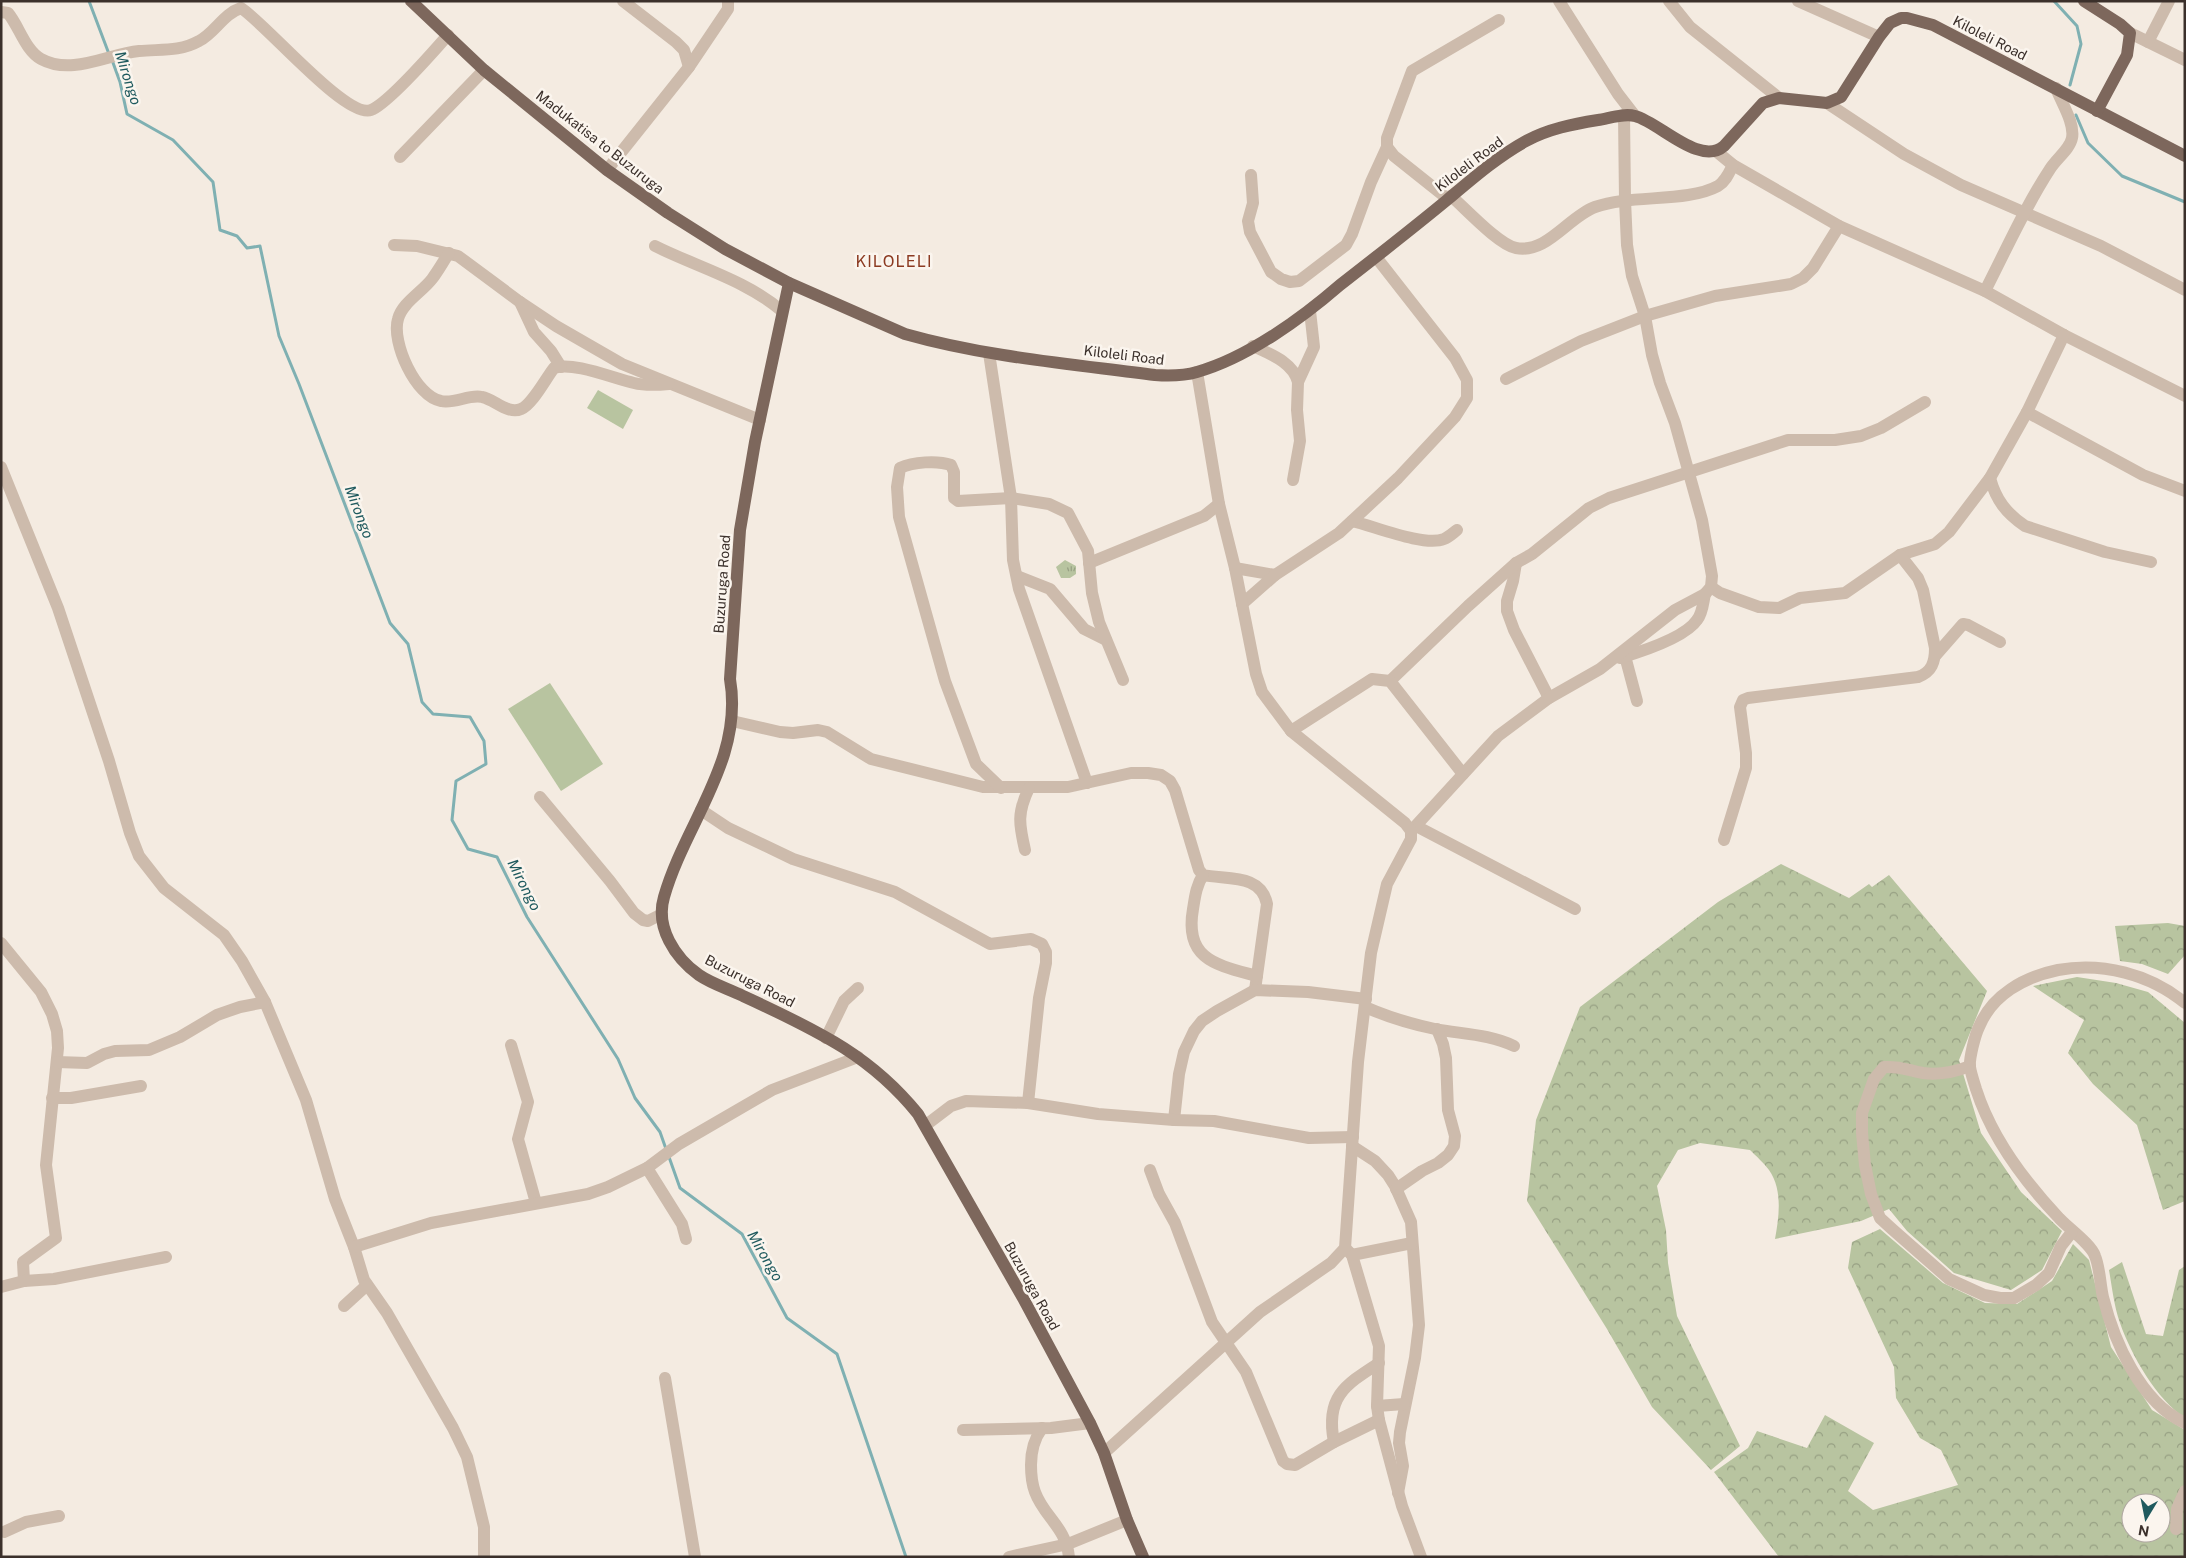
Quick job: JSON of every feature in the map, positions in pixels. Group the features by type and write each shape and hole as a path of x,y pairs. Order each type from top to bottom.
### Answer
{"main road":[{"name":"Madukatisa to Buzuruga","path":"411,1 484,70 607,170 668,213 725,249 789,283"},
{"path":"2084,1 2120,24 2130,34 2127,55 2097,111"},
{"name":"Kiloleli Road","path":"1827,103 1841,97 1846,92 1878,37 1890,23 1907,18 1914,19 1933,25 2185,156"},
{"path":"1630,116 1688,146 1716,151 1724,146 1759,107 1779,98 1827,103"},
{"name":"Kiloleli Road","path":"789,283 905,334 989,353 1155,375 1175,376 1196,372 1225,361 1310,311 1493,162 1526,141 1560,128 1630,116"},
{"name":"Buzuruga Road","path":"789,283 760,420 739,539 730,679 733,696 732,721 727,750 713,786 668,884 663,899 663,929 668,941 676,952 699,975 786,1016 858,1057 899,1091 926,1125 1090,1423 1104,1453 1127,1520 1143,1557"}],"street":[{"path":"623,1 684,50 689,67"},
{"path":"607,170 689,67 728,9 728,1"},
{"path":"1559,1 1630,116 1624,200 1632,276 1645,316 1652,355 1660,383 1675,423 1687,472 1702,520 1712,576 1700,615 1694,624 1658,645 1612,660"},
{"path":"1669,1 1690,27 1779,98"},
{"path":"1798,1 1878,37"},
{"path":"2148,42 2169,1"},
{"path":"4,9 39,58 48,62 65,64 102,60 138,51 162,51 184,48 202,40 238,5 256,19 317,78 362,112 370,110 388,98 448,35"},
{"path":"1251,175 1253,203 1248,221 1250,232 1272,272 1281,279 1290,282 1299,281 1346,245 1352,234 1371,182 1387,147 1392,125 1412,71 1499,20"},
{"path":"2130,34 2185,60"},
{"path":"400,157 484,70"},
{"path":"1985,290 2024,213 2050,168 2072,141 2073,134 2069,120 2056,88"},
{"path":"1827,103 1904,154 1961,185 2101,246 2185,290"},
{"path":"1387,147 1394,156 1450,198 1497,238 1507,245 1523,249 1546,241 1579,215 1594,207 1624,200 1686,194 1719,186 1727,178 1733,165"},
{"path":"1716,151 1733,165 1839,226 1985,290 2064,335 2185,396"},
{"path":"1506,379 1581,341 1645,316 1715,296 1791,284 1804,278 1813,268 1839,226"},
{"path":"394,245 417,246 458,256 556,326 622,364 760,420"},
{"path":"656,246 742,285 768,299 782,311"},
{"path":"449,253 431,280 401,312 397,323 399,345 417,384 436,400 444,402 484,397 511,410 523,409 554,368 561,366 596,372 636,384 669,384"},
{"path":"1242,604 1275,575 1339,533 1398,478 1455,417 1467,398 1467,380 1455,358 1376,257"},
{"path":"520,302 534,332 561,366"},
{"path":"1298,382 1314,347 1310,311"},
{"path":"1421,1557 1398,1493 1379,1420 1376,1406 1379,1346 1348,1251 1352,1141 1358,1062 1371,953 1388,884 1411,839 1414,828 1498,736 1549,698 1612,660 1675,610 1708,590 1759,607 1779,608 1800,598 1846,593 1900,555 1935,544 1949,532 1990,478 2027,412 2064,335"},
{"path":"1253,346 1284,362 1296,375 1298,382 1297,410 1300,441 1293,480"},
{"path":"989,353 1011,498 1013,560 1025,608 1087,783"},
{"path":"1196,372 1219,504 1235,568 1256,674 1262,692 1274,710 1291,731 1414,828 1575,909"},
{"path":"1390,681 1516,563 1532,554 1589,508 1609,498 1788,440 1835,440 1861,436 1881,428 1925,402"},
{"path":"2027,412 2143,475 2185,491"},
{"path":"1001,788 976,764 945,681 899,517 897,498 898,472 903,466 946,463 951,465 954,472 954,498 956,500 1011,498 1041,503 1068,513 1088,551 1092,593 1099,622 1123,680"},
{"path":"1,467 58,608 110,761 130,833 139,856 164,888 224,935 242,961 265,1002 306,1100 335,1199 354,1247 361,1273 392,1321 454,1428 467,1457 484,1526 484,1557"},
{"path":"1990,478 1998,502 2025,526 2105,552 2151,562"},
{"path":"1090,563 1204,516 1219,504"},
{"path":"1352,520 1416,540 1432,541 1444,539 1457,530"},
{"path":"1900,555 1918,578 1923,590 1934,638 1935,656"},
{"path":"1516,563 1513,581 1506,601 1507,611 1514,630 1549,698"},
{"path":"1235,568 1275,575"},
{"path":"1017,576 1050,589 1084,629 1106,640"},
{"path":"1724,840 1746,768 1740,707 1743,700 1918,677 1930,670 1935,656 1963,624 2000,642"},
{"path":"1625,656 1637,701"},
{"path":"1291,731 1372,679 1390,681 1463,774"},
{"path":"732,721 780,732 793,733 818,730 827,732 871,759 983,787 1068,787 1131,773 1161,775 1170,781 1175,790 1202,875"},
{"path":"1025,850 1019,818 1022,804 1029,788"},
{"path":"540,797 610,881 634,913 643,920 648,921 662,914"},
{"path":"701,810 728,828 794,859 895,892 990,944 1031,940 1042,944 1046,957 1039,998 1028,1104"},
{"path":"1202,875 1196,889 1191,922 1196,948 1206,959 1218,965 1257,976"},
{"path":"1202,875 1247,880 1259,889 1266,898 1267,904 1255,990"},
{"path":"1,943 38,987 49,1007 57,1031 57,1062 46,1165 56,1238 23,1262 24,1281"},
{"path":"2185,1003 2152,980 2123,972 2080,967 2056,971 2020,983 1997,998 1984,1013 1977,1031 1970,1066 1981,1105 1994,1135 2034,1192 2095,1255 2102,1294 2118,1345 2156,1402 2185,1423"},
{"path":"826,1038 844,1001 858,988"},
{"path":"1174,1120 1179,1074 1184,1052 1194,1031 1202,1021 1255,990 1308,992 1366,1003 1404,1022 1494,1039 1514,1046"},
{"path":"57,1062 87,1063 115,1051 149,1050 180,1037 217,1015 240,1007 265,1002"},
{"path":"1396,1189 1438,1163 1448,1155 1454,1146 1455,1136 1448,1110 1446,1058 1437,1029"},
{"path":"511,1045 528,1102 518,1139 536,1204"},
{"path":"354,1247 432,1224 595,1192 647,1168 679,1144 772,1090 858,1057"},
{"path":"1970,1066 1958,1071 1941,1073 1923,1073 1898,1066 1884,1067 1874,1079 1862,1113 1862,1133 1869,1184 1880,1218 1949,1279 1984,1295 2000,1298 2014,1298 2036,1285 2049,1273 2061,1246 2072,1232"},
{"path":"52,1098 70,1098 141,1086"},
{"path":"926,1125 951,1106 960,1102 1028,1104 1098,1114 1214,1121 1309,1138 1352,1141 1388,1175 1410,1222 1419,1325 1404,1404 1399,1443 1403,1466 1398,1493"},
{"path":"647,1168 682,1224 686,1239"},
{"path":"1150,1170 1159,1194 1174,1223 1212,1322 1246,1372 1283,1461 1287,1464 1295,1465 1334,1442 1379,1420"},
{"path":"1104,1453 1260,1312 1348,1251 1412,1243"},
{"path":"1,1287 24,1281 54,1279 166,1257"},
{"path":"344,1306 367,1285"},
{"path":"1334,1442 1331,1416 1337,1396 1357,1377 1379,1363"},
{"path":"665,1378 695,1557"},
{"path":"1376,1406 1404,1404"},
{"path":"963,1430 1042,1428 1090,1423"},
{"path":"1042,1428 1034,1444 1031,1459 1034,1492 1060,1528 1068,1550"},
{"path":"2176,1529 2177,1509 2185,1491"},
{"path":"2,1530 26,1522 59,1516"},
{"path":"1009,1557 1068,1550 1127,1520"}],"green space":[{"path":"598,390 633,410 623,429 587,408"},
{"path":"1065,560 1076,566 1076,574 1070,578 1061,578 1056,567"},
{"path":"550,683 603,764 561,791 508,709"},
{"path":"1781,864 1849,898 1869,884 1872,887 1889,875 1987,991 1959,1060 1981,1133 2021,1192 2062,1231 2042,1270 2011,1290 1954,1273 1907,1231 1889,1209 1861,1221 1775,1239 1779,1213 1776,1186 1769,1170 1750,1150 1700,1143 1678,1150 1657,1186 1666,1230 1668,1263 1677,1316 1740,1446 1711,1470 1652,1407 1607,1329 1527,1201 1536,1120 1580,1007 1718,902"},
{"path":"2168,923 2185,926 2185,955 2168,974 2142,964 2120,961 2115,926"},
{"path":"2077,977 2116,983 2148,992 2185,1023 2185,1201 2163,1210 2137,1125 2093,1084 2068,1053 2084,1020 2033,986"},
{"path":"1880,1229 1943,1283 1985,1303 2017,1304 2052,1281 2073,1244 2089,1260 2111,1347 2152,1410 2185,1430 2185,1557 1779,1557 1714,1472 1748,1448 1757,1431 1807,1448 1825,1415 1874,1443 1848,1491 1873,1510 1958,1485 1941,1450 1920,1438 1896,1398 1894,1367 1848,1268 1852,1242"},
{"path":"2122,1262 2146,1334 2163,1336 2179,1270 2185,1266 2185,1418 2165,1400 2146,1376 2125,1336 2116,1310 2109,1270"}],"waterway":[{"name":"Mirongo","path":"89,1 109,54"},
{"path":"2054,1 2077,26 2081,44 2070,85"},
{"name":"Mirongo","path":"112,60 120,82 127,114 173,140 213,182 220,230 237,236 247,248 260,246 279,336 390,623 408,644 422,702 433,714 470,717 484,741 486,764 456,781 452,820 468,849 497,857 527,917 618,1059 635,1098 660,1132 666,1149"},
{"path":"2076,115 2088,143 2122,176 2185,202"},
{"name":"Mirongo","path":"669,1157 680,1188 742,1234 787,1318 837,1354 906,1557"}],"district":[{"name":"KILOLELI","path":"894,261"}]}
